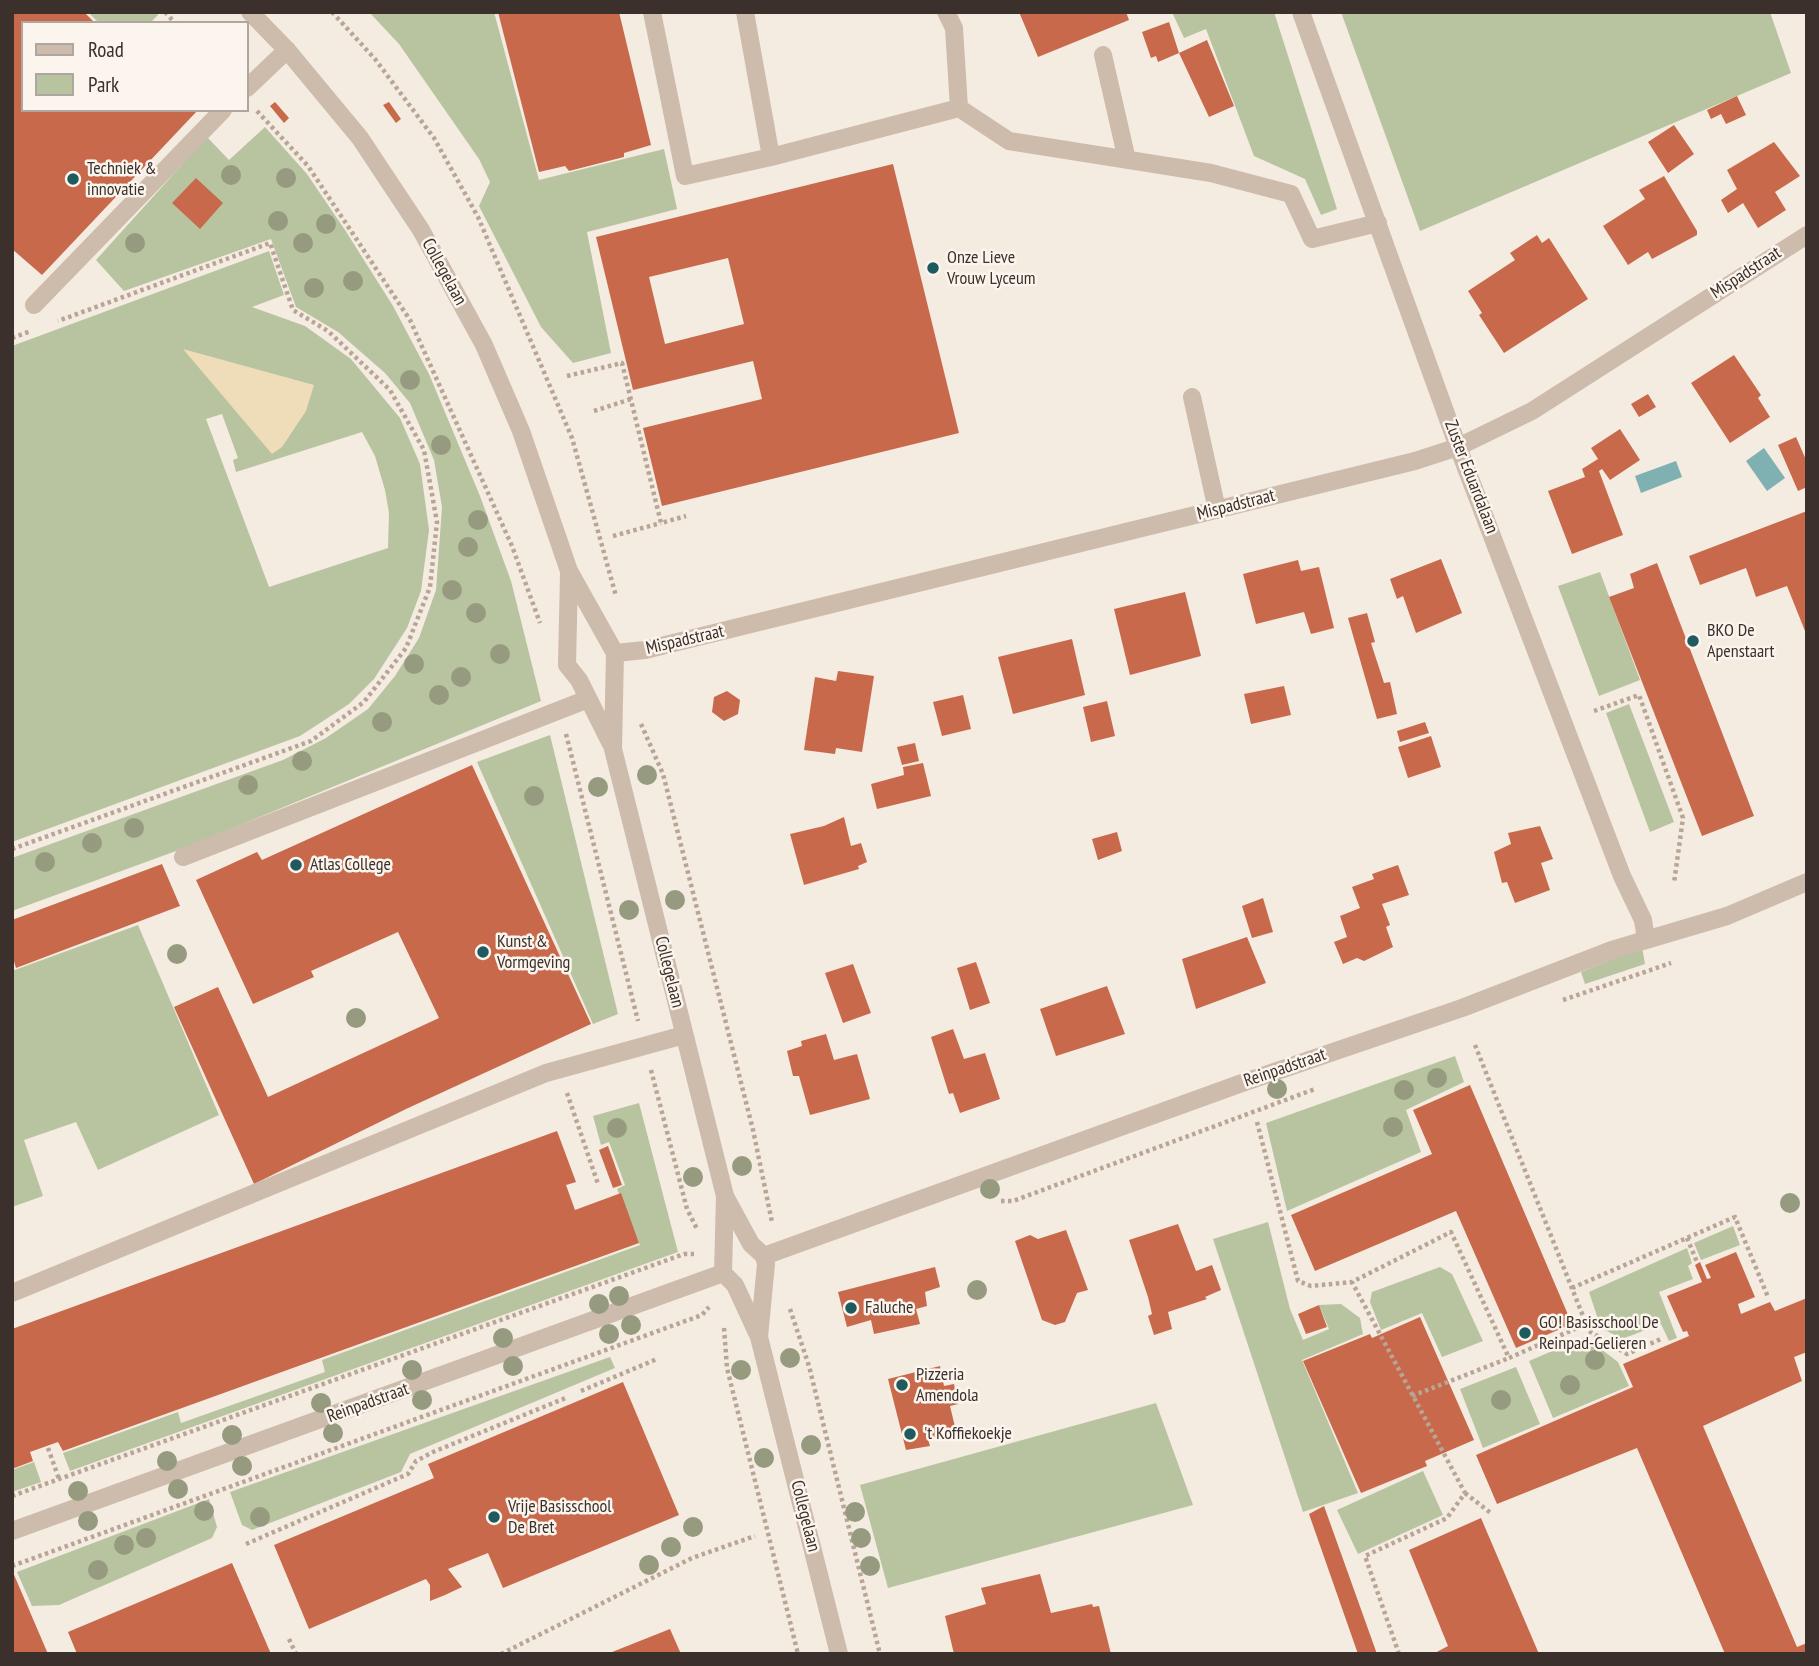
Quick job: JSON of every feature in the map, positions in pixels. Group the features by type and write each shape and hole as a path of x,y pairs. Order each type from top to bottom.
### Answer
{"street":[{"name":"Collegelaan","path":"250,12 287,50 360,138 421,230 467,313 521,431 569,571 613,662 613,748"},
{"path":"652,12 685,176 959,108 1009,141 1211,173 1291,194 1312,239 1378,223"},
{"path":"745,12 771,156"},
{"path":"946,12 954,28 959,108"},
{"name":"Zuster Eduardalaan","path":"1301,12 1458,447 1622,876 1643,920 1646,939"},
{"path":"248,87 287,50"},
{"path":"1103,55 1127,160"},
{"path":"34,305 221,112"},
{"name":"Mispadstraat","path":"613,662 659,647 1415,461 1458,447 1532,411 1807,235"},
{"path":"1192,397 1217,510"},
{"name":"Collegelaan","path":"569,571 570,646 567,665 579,680 613,748 725,1196 727,1271 759,1337 839,1654"},
{"path":"570,646 585,635 603,638"},
{"path":"579,680 597,683 613,662"},
{"path":"183,857 588,699"},
{"name":"Reinpadstraat","path":"770,1253 1462,1008 1646,939 1727,916 1807,883"},
{"path":"12,1293 559,1069 684,1035"},
{"name":"Collegelaan","path":"725,1196 770,1253 759,1337"},
{"path":"734,1244 770,1253 752,1285 727,1271 734,1244"},
{"name":"Reinpadstraat","path":"12,1531 727,1271"}],"path":[{"path":"256,110 308,166 410,320 512,546 542,628"},
{"path":"12,849 311,741 364,702 406,648 430,587 437,522 424,450 390,390 328,331 293,310 270,243 42,327 34,305"},
{"path":"567,376 622,363 662,523"},
{"path":"594,411 631,399"},
{"path":"613,536 686,516"},
{"path":"1594,711 1639,695 1683,818 1674,883"},
{"path":"560,710 687,1209 698,1229 699,1242"},
{"path":"729,1040 770,1253"},
{"path":"1475,1045 1589,1331 1627,1354 1661,1339"},
{"path":"559,1069 598,1184"},
{"path":"1257,1122 1298,1281 1311,1286 1352,1282 1451,1232 1509,1358"},
{"path":"1572,1287 1735,1217 1768,1297"},
{"path":"1687,1238 1697,1262"},
{"path":"12,1496 684,1254 701,1255"},
{"path":"1352,1282 1465,1493 1492,1514"},
{"path":"789,1299 792,1322 809,1366 880,1654"},
{"path":"12,1566 702,1315 713,1304 716,1311"},
{"path":"720,1318 724,1325 727,1368 744,1443 798,1654"},
{"path":"1412,1395 1509,1358 1586,1324"},
{"path":"581,1391 657,1359"},
{"path":"246,1544 408,1474 416,1461 433,1452 568,1396"},
{"path":"48,1448 59,1479"},
{"path":"1399,1654 1365,1556 1447,1518 1465,1493"},
{"path":"501,1654 692,1558 755,1536"},
{"path":"289,1639 296,1654"}],"green space":[{"path":"88,12 156,12 158,15 152,21 97,21"},
{"path":"369,12 494,12 539,180 664,149 677,209 587,232 611,353 573,363 541,327 479,206 490,182 479,159 399,44"},
{"path":"1172,12 1274,12 1337,209 1321,215 1305,179 1254,156 1206,29 1184,38"},
{"path":"1341,12 1770,12 1791,73 1420,231"},
{"path":"265,127 307,174 345,230 393,306 429,374 480,496 511,581 541,701 187,847 12,911 12,858 283,760 326,738 368,709 395,676 419,638 436,590 442,507 434,460 410,403 385,373 338,332 296,307 271,239 124,291 96,260 207,137 229,160"},
{"path":"269,251 284,295 252,307 305,326 351,359 400,418 420,464 429,530 421,591 407,628 374,679 349,704 300,736 12,842 12,346","holes":["222,414 238,458 233,460 236,472 362,432 375,456 385,490 389,513 388,548 269,587 206,419"]},
{"path":"1600,572 1640,680 1599,696 1558,586"},
{"path":"1629,704 1674,822 1650,832 1606,713"},
{"path":"550,735 618,1014 593,1024 477,762"},
{"path":"138,925 219,1115 98,1170 76,1122 24,1140 43,1196 12,1207 12,971"},
{"path":"1642,947 1645,964 1585,984 1581,972"},
{"path":"1455,1056 1464,1082 1406,1110 1421,1152 1287,1211 1266,1123"},
{"path":"639,1103 678,1252 70,1471 63,1453 178,1412 181,1423 325,1372 322,1360 640,1245 617,1189 625,1185 609,1142 601,1145 593,1116"},
{"path":"1268,1222 1290,1309 1303,1340 1329,1329 1319,1305 1341,1304 1360,1318 1363,1334 1302,1360 1358,1493 1303,1512 1213,1239"},
{"path":"1733,1226 1740,1245 1701,1260 1694,1243"},
{"path":"1687,1248 1692,1263 1688,1266 1693,1279 1659,1292 1677,1338 1669,1341 1661,1324 1622,1339 1601,1328 1589,1292"},
{"path":"1440,1267 1452,1274 1483,1341 1442,1357 1422,1313 1381,1330 1370,1302 1372,1292"},
{"path":"1585,1337 1618,1362 1629,1386 1553,1418 1529,1361"},
{"path":"610,1357 615,1368 410,1454 401,1472 252,1530 242,1525 230,1492"},
{"path":"1516,1367 1540,1424 1483,1448 1460,1389"},
{"path":"1156,1403 1193,1505 888,1588 860,1485"},
{"path":"34,1462 41,1482 12,1492 12,1470"},
{"path":"1423,1471 1443,1515 1358,1554 1337,1510"},
{"path":"209,1499 217,1527 212,1538 59,1605 32,1606 17,1572"}],"sand":[{"path":"183,349 314,385 306,411 282,447 272,454"}],"water":[{"path":"1764,448 1785,478 1767,491 1746,461"},
{"path":"1676,461 1682,477 1641,493 1635,476"}],"building":[{"name":"Techniek & innovatie","path":"12,12 84,12 93,21 21,21 21,112 196,112 42,275 12,249"},
{"path":"498,12 619,12 651,145 624,153 624,157 569,171 565,166 539,172"},
{"path":"1019,12 1126,12 1129,20 1038,57"},
{"path":"1169,22 1179,53 1158,62 1156,56 1151,58 1142,32"},
{"path":"1207,40 1234,106 1209,117 1179,53"},
{"path":"1737,96 1746,115 1726,124 1721,114 1711,119 1707,110"},
{"path":"275,102 289,118 284,123 270,106"},
{"path":"389,102 401,119 396,123 383,105"},
{"path":"1674,125 1694,154 1668,173 1648,142"},
{"path":"1774,142 1800,176 1775,192 1786,210 1758,228 1743,203 1728,213 1721,200 1737,189 1727,170"},
{"path":"893,164 959,433 662,506 643,428 762,399 753,361 633,390 596,237","holes":["728,258 744,324 665,344 649,277"]},
{"path":"1664,176 1697,235 1652,259 1648,252 1628,265 1603,226 1645,199 1639,190"},
{"path":"196,178 223,203 200,229 172,203"},
{"path":"1537,235 1542,243 1549,238 1588,299 1504,353 1479,315 1482,313 1468,291 1515,260 1510,253"},
{"path":"1734,355 1761,395 1758,398 1770,417 1730,443 1691,383"},
{"path":"1648,394 1656,407 1639,417 1631,404"},
{"path":"1620,429 1640,460 1610,480 1602,469 1599,471 1623,535 1572,554 1548,491 1585,477 1582,469 1598,459 1591,448"},
{"path":"1796,437 1807,462 1807,487 1798,491 1778,445"},
{"path":"1807,511 1807,636 1787,586 1756,597 1746,568 1700,585 1689,556"},
{"path":"1441,559 1462,613 1416,633 1403,596 1397,599 1390,579"},
{"path":"1298,560 1301,571 1319,567 1334,628 1311,634 1304,612 1256,624 1243,574"},
{"path":"1657,563 1754,816 1702,836 1609,597 1634,588 1630,574"},
{"path":"1185,592 1201,656 1130,675 1114,609"},
{"path":"1367,613 1375,642 1371,643 1384,683 1390,682 1397,714 1377,719 1348,618"},
{"path":"1072,639 1085,695 1013,714 998,657"},
{"path":"838,671 874,676 862,752 836,748 835,754 804,750 815,677 836,681"},
{"path":"1284,686 1291,715 1251,724 1244,694"},
{"path":"727,691 740,700 738,714 724,721 712,712 714,697"},
{"path":"963,695 971,729 942,736 933,702"},
{"path":"1107,701 1115,736 1091,742 1083,707"},
{"path":"1425,722 1429,733 1400,742 1397,731"},
{"path":"1431,736 1441,767 1408,778 1398,747"},
{"path":"915,743 919,761 902,765 897,747"},
{"path":"923,763 931,796 877,809 871,784 904,775 903,767"},
{"name":"Kunst & Vormgeving","path":"472,765 591,1024 406,1109 254,1184 174,1007 218,987 268,1097 439,1018 398,932 311,971 314,977 253,1004 196,880 257,852 262,860"},
{"path":"844,817 851,846 861,843 867,862 858,866 859,869 804,885 790,834 824,826"},
{"path":"1540,826 1553,859 1541,863 1550,890 1515,903 1507,882 1502,883 1494,852 1511,844 1508,833"},
{"path":"1117,832 1122,851 1098,860 1092,839"},
{"path":"162,864 180,906 16,968 12,955 12,920"},
{"path":"1398,865 1409,895 1382,904 1390,925 1386,927 1393,947 1364,961 1357,958 1343,964 1334,942 1347,937 1340,916 1360,908 1352,887 1374,879 1372,874"},
{"path":"1263,898 1273,932 1252,938 1242,906"},
{"path":"1247,937 1266,983 1196,1009 1182,959"},
{"path":"976,962 990,1003 970,1010 957,968"},
{"path":"853,964 871,1013 843,1023 825,973"},
{"path":"1107,986 1125,1034 1056,1056 1040,1009"},
{"path":"953,1029 964,1059 985,1053 1000,1099 960,1113 953,1093 949,1094 931,1037"},
{"path":"826,1034 834,1060 857,1054 870,1099 810,1115 799,1076 793,1076 787,1051 802,1046 801,1041"},
{"path":"1470,1085 1572,1324 1516,1348 1456,1211 1315,1271 1291,1215 1432,1154 1413,1110"},
{"path":"557,1131 576,1182 566,1185 575,1210 621,1193 639,1243 63,1451 58,1442 30,1452 33,1461 12,1469 12,1329"},
{"path":"608,1146 622,1185 613,1188 599,1150"},
{"path":"1178,1224 1196,1271 1212,1265 1221,1290 1205,1297 1207,1299 1168,1312 1172,1329 1154,1335 1148,1316 1152,1314 1148,1297 1129,1240"},
{"path":"1066,1230 1088,1290 1077,1293 1065,1322 1055,1325 1042,1320 1015,1241 1030,1235 1038,1239"},
{"path":"1736,1252 1755,1297 1738,1304 1741,1314 1770,1302 1775,1311 1807,1298 1807,1352 1794,1357 1802,1381 1703,1426 1797,1647 1807,1643 1807,1654 1725,1654 1637,1448 1497,1504 1476,1455 1633,1387 1623,1364 1689,1336 1687,1331 1683,1332 1667,1296 1702,1282 1695,1265 1700,1262 1707,1279 1711,1278 1705,1265"},
{"path":"935,1267 940,1287 925,1292 927,1306 916,1309 920,1324 874,1334 871,1320 847,1327 838,1292"},
{"path":"1319,1305 1327,1327 1306,1334 1298,1314"},
{"path":"1420,1317 1474,1440 1425,1461 1427,1466 1361,1493 1303,1361 1370,1334 1372,1338"},
{"path":"940,1366 944,1386 954,1384 958,1404 950,1406 956,1431 928,1439 930,1446 906,1450 888,1379"},
{"path":"623,1382 679,1515 503,1588 488,1553 448,1569 462,1587 445,1595 430,1601 430,1585 426,1579 309,1629 274,1545 434,1478 428,1464"},
{"path":"1324,1506 1377,1654 1358,1654 1309,1514"},
{"path":"1481,1518 1539,1654 1433,1654 1448,1646 1409,1550"},
{"path":"232,1563 271,1654 77,1654 68,1632"},
{"path":"12,1570 48,1654 12,1654"},
{"path":"1040,1574 1051,1613 1092,1604 1093,1607 1099,1606 1111,1654 954,1654 945,1616 986,1604 981,1588"},
{"path":"670,1629 681,1654 607,1654"}],"place":[{"name":"Techniek & innovatie","path":"73,179"},
{"name":"Onze Lieve Vrouw Lyceum","path":"933,268"},
{"name":"BKO De Apenstaart","path":"1693,641"},
{"name":"Atlas College","path":"296,865"},
{"name":"Kunst & Vormgeving","path":"483,952"},
{"name":"Faluche","path":"851,1308"},
{"name":"GO! Basisschool De Reinpad-Gelieren","path":"1525,1333"},
{"name":"Pizzeria Amendola","path":"902,1385"},
{"name":"'t Koffiekoekje","path":"910,1434"},
{"name":"Vrije Basisschool De Bret","path":"494,1517"}]}
